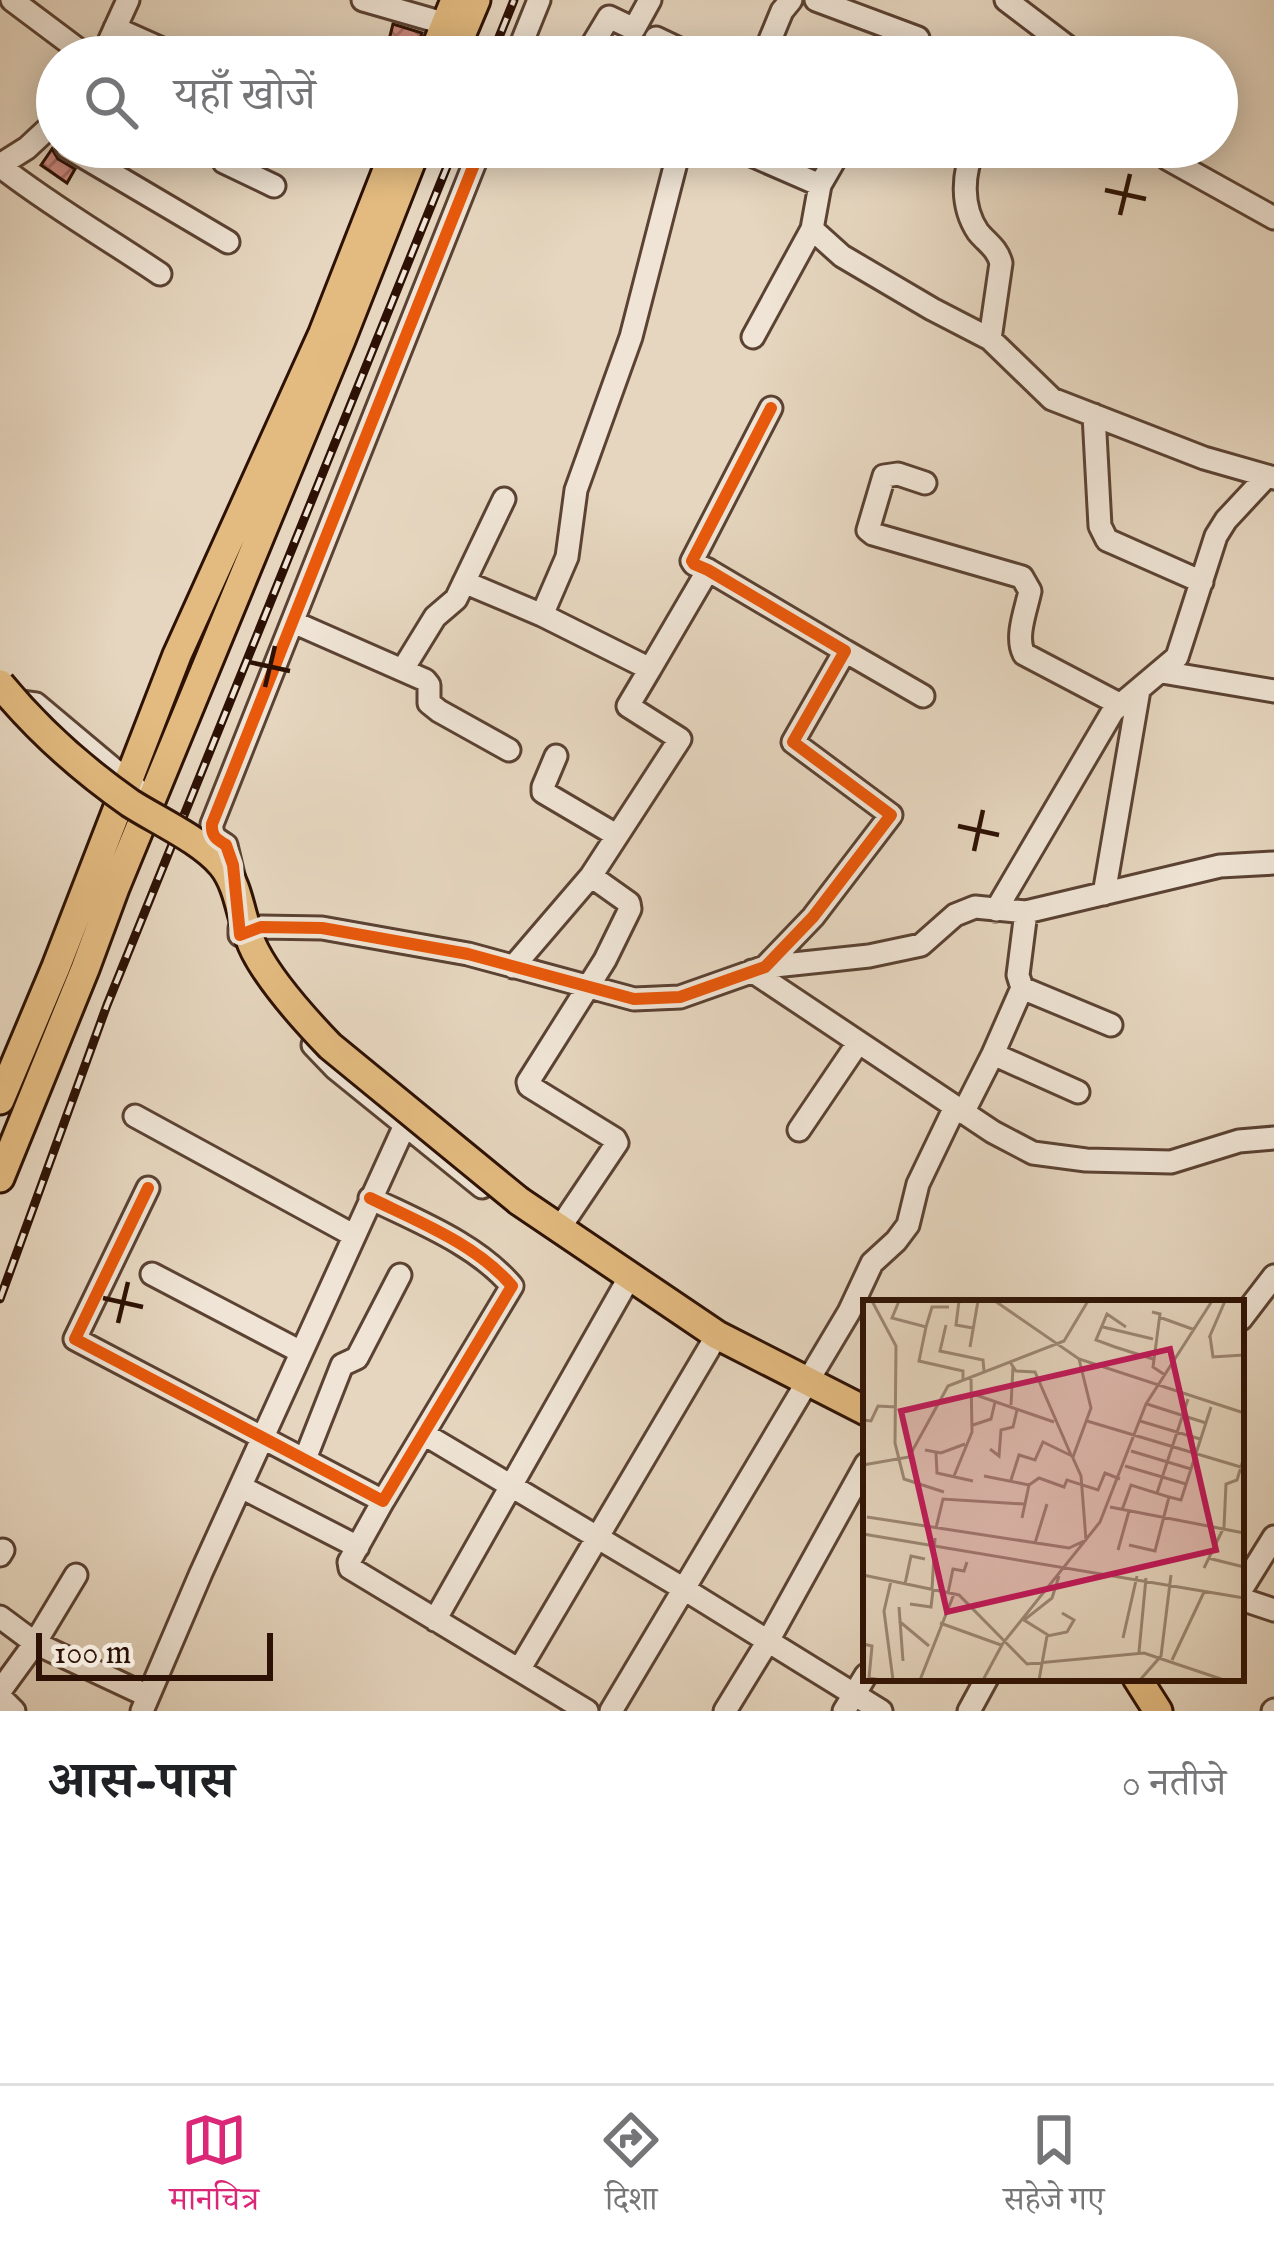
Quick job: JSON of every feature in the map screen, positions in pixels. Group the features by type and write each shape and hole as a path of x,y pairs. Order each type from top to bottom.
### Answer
{"main road":[{"path":"454,18 476,0"},
{"path":"0,1178 140,790 177,655 323,333 389,168"},
{"path":"0,1100 341,340 409,168"},
{"path":"0,684 76,761 220,862 231,880 256,955 329,1046 539,1215 629,1277 717,1335 863,1409"},
{"path":"1139,1681 1158,1711"}],"street":[{"path":"12,0 60,36"},
{"path":"111,36 128,0"},
{"path":"363,0 454,18"},
{"path":"529,36 539,0"},
{"path":"598,36 609,17 634,29 650,0"},
{"path":"776,36 790,0"},
{"path":"816,0 912,36"},
{"path":"1006,0 1053,36"},
{"path":"115,28 133,36"},
{"path":"36,142 0,165 160,274"},
{"path":"103,168 228,242"},
{"path":"236,168 274,186"},
{"path":"473,168 212,832 226,845 233,865 241,935 255,965 300,1032 334,1068 514,1211 539,1215 616,1148 615,1139 527,1082 605,960 631,906 591,876"},
{"path":"542,615 567,557 576,490 631,337 675,168"},
{"path":"781,168 820,185"},
{"path":"753,337 812,229 820,185 830,168"},
{"path":"965,168 969,214 982,237 998,251 1001,262 989,339"},
{"path":"1183,168 1274,218"},
{"path":"812,229 842,256 989,339 1045,393 1204,458 1270,477 1221,527 1177,657 1113,711 996,910"},
{"path":"771,408 692,558 694,564 923,696"},
{"path":"1094,415 1102,534 1202,582"},
{"path":"925,483 898,474 884,476 868,530 1022,577 1030,591 1020,639 1024,654 1130,698"},
{"path":"403,669 435,616 456,599 504,499"},
{"path":"512,967 591,876 680,739 628,706 708,570"},
{"path":"464,582 650,669"},
{"path":"292,622 428,682 427,697 439,711 509,750"},
{"path":"759,969 813,917 890,819 889,812 793,742 844,651"},
{"path":"1162,672 1274,691"},
{"path":"1104,894 1130,698"},
{"path":"0,700 36,704 140,790"},
{"path":"556,755 544,792 616,835"},
{"path":"241,935 261,927 322,928 468,954 634,999 680,997 759,969 921,945 955,915 975,907 1026,912 1220,866 1274,863"},
{"path":"611,1711 849,1312 872,1263 908,1225 918,1184 992,1054 1022,988 1018,975 1026,912"},
{"path":"759,969 858,1043 992,1132 1033,1153 1085,1160 1172,1162 1239,1141 1274,1138"},
{"path":"1022,988 1111,1025"},
{"path":"799,1130 858,1043"},
{"path":"992,1054 1078,1092"},
{"path":"135,1116 353,1235"},
{"path":"0,1617 35,1643 145,1703 405,1125"},
{"path":"148,1188 75,1340 383,1501"},
{"path":"370,1198 494,1265 512,1286 383,1501 350,1568 587,1711"},
{"path":"152,1274 301,1352"},
{"path":"305,1459 342,1365 357,1358 400,1275"},
{"path":"1244,1315 1274,1276"},
{"path":"435,1620 629,1277"},
{"path":"519,1670 717,1335"},
{"path":"424,1434 881,1711"},
{"path":"725,1711 863,1469"},
{"path":"241,1486 358,1547"},
{"path":"1244,1590 1274,1537"},
{"path":"4,1703 76,1574"},
{"path":"1244,1596 1274,1610"},
{"path":"969,1711 985,1681"}],"building":[{"path":"393,24 422,33 421,36 390,36"},
{"path":"45,168 75,169 67,183"}],"railway":[{"path":"499,36 514,0"},
{"path":"0,1299 107,1005 446,168"}],"cycle path":[{"path":"473,168 212,824 213,834 226,845 233,865 240,935 261,927 322,928 468,954 634,999 680,997 765,967 813,917 891,815 793,742 845,651 692,561 771,408"},
{"path":"148,1188 75,1339 383,1501 512,1286 464,1246 370,1198"}]}
